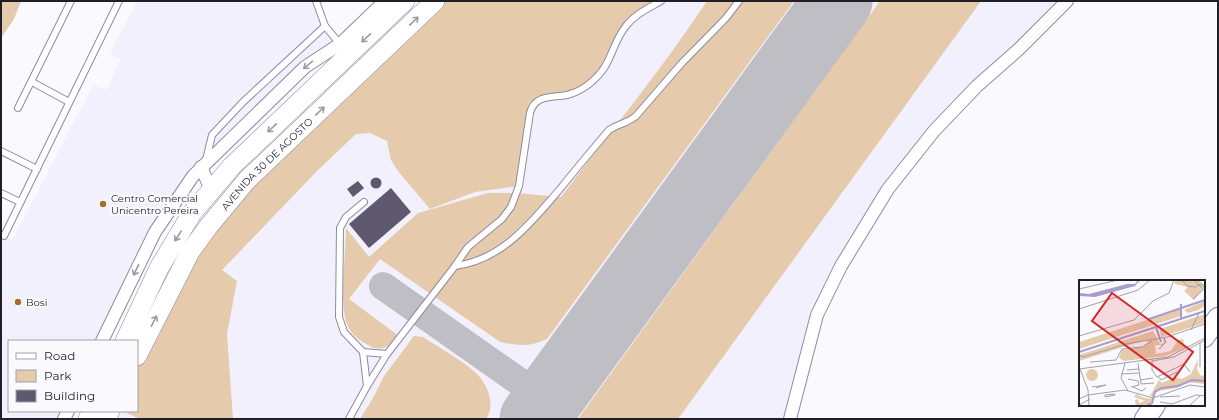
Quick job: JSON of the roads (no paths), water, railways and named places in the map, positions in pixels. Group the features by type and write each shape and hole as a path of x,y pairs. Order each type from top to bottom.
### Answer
{"highway":[{"path":"1205,336 1218,318"},
{"path":"1145,419 1154,406"}],"main road":[{"name":"AVENIDA 30 DE AGOSTO","path":"125,340 159,268 192,213 232,166 346,48 404,1"},
{"name":"AVENIDA 30 DE AGOSTO","path":"138,354 190,252 227,202 247,180 435,1"}],"street":[{"path":"102,340 155,232 204,164 304,67 346,48 385,1"},
{"path":"790,419 818,316 841,266 888,189 934,130 977,86 1019,49 1067,1"},
{"path":"204,164 211,190"}],"lane":[{"path":"18,108 71,1"},
{"path":"1,235 4,236 119,1"},
{"path":"316,1 325,26 346,48"},
{"path":"349,419 367,386 388,354 468,247 502,219 511,207 518,186 530,113 535,102 544,97 575,93 588,85 606,68 621,32 627,24 640,13 661,1"},
{"path":"455,266 474,263 495,252 527,228 609,130 615,126 629,122 636,116 681,64 726,18 739,1"},
{"path":"204,164 212,134 243,102 325,26"},
{"path":"32,82 69,102"},
{"path":"1,151 37,168"},
{"path":"1,193 20,202"},
{"path":"364,202 346,217 340,228 339,317 341,325 349,339 363,352 388,354"},
{"path":"363,352 367,386"}],"place":[{"name":"Centro Comercial Unicentro Pereira","path":"103,204"},
{"name":"Bosi","path":"18,302"}]}
